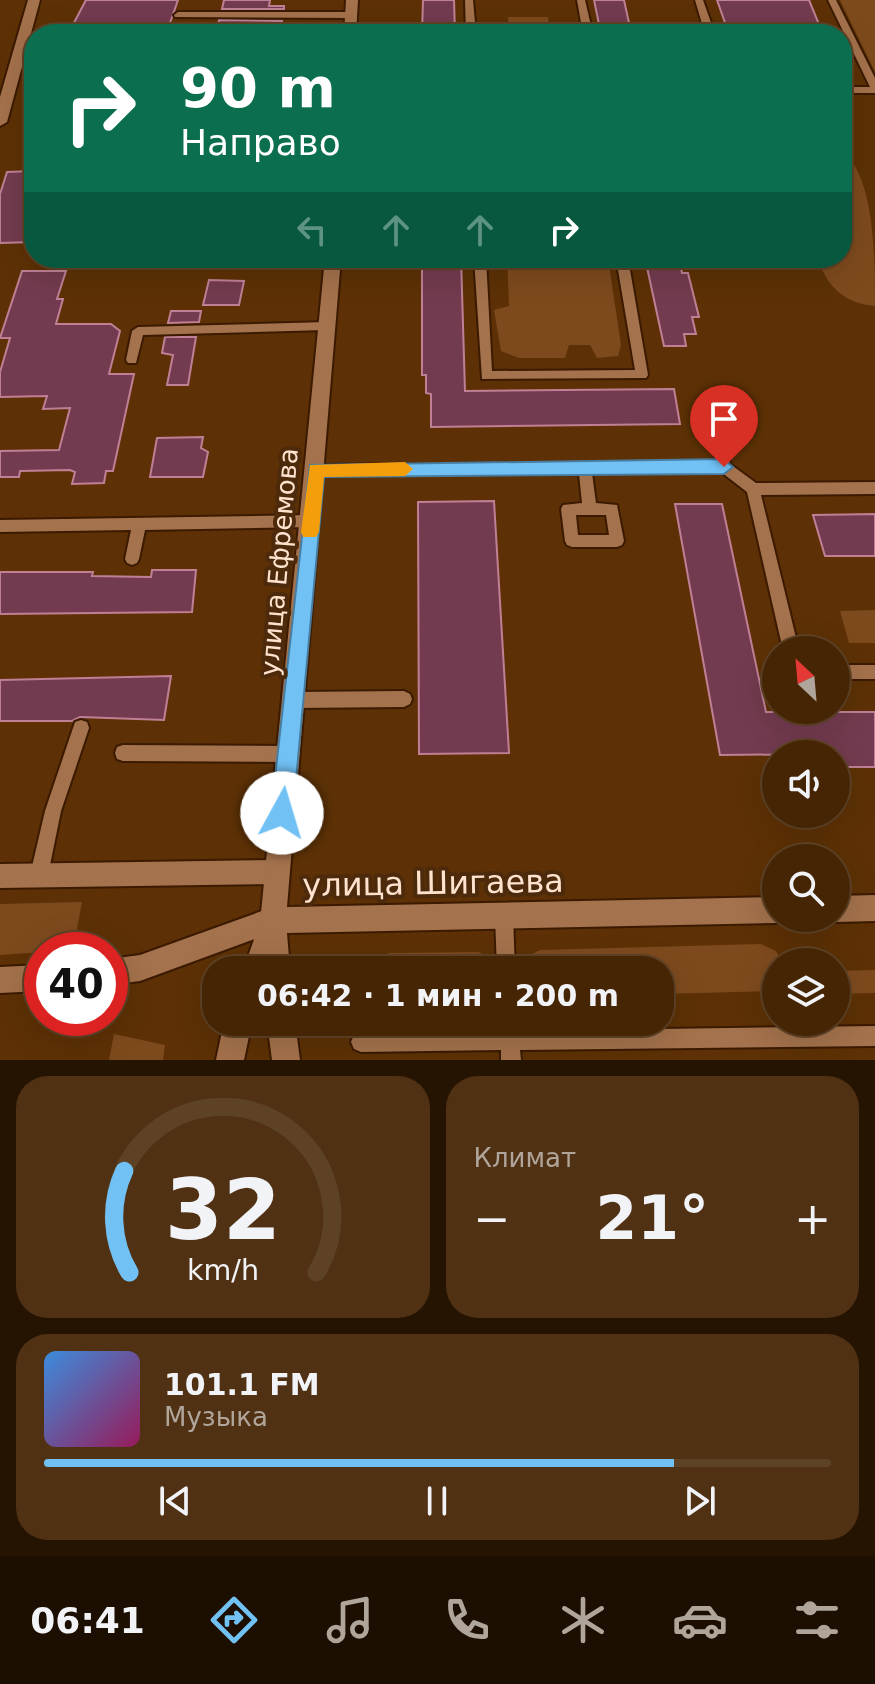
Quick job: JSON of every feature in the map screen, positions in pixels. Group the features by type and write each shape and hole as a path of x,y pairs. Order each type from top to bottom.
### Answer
{"street":[{"path":"27,24 34,0"},
{"path":"351,24 352,0"},
{"path":"0,122 24,36"},
{"name":"улица Ефремова","path":"276,872 316,470 332,268"},
{"name":"улица Шигаева","path":"0,876 276,872 273,920 762,910"},
{"path":"850,909 875,908"},
{"path":"261,956 273,920"},
{"path":"273,920 276,956"},
{"path":"128,970 273,920"},
{"path":"0,980 24,979"},
{"path":"230,1060 235,1036"},
{"path":"283,1036 286,1060"}],"lane":[{"path":"469,0 470,24"},
{"path":"581,0 586,24"},
{"path":"699,0 707,24"},
{"path":"832,0 844,24"},
{"path":"178,15 351,15"},
{"path":"852,41 875,89 852,90"},
{"path":"481,268 486,376 642,375 624,268"},
{"path":"132,360 138,331 327,326"},
{"path":"708,397 724,467"},
{"path":"316,470 724,467 753,489 875,488"},
{"path":"585,468 590,509"},
{"path":"753,489 788,636"},
{"path":"0,526 311,521"},
{"path":"132,559 139,524"},
{"path":"850,672 875,672"},
{"path":"294,700 404,699"},
{"path":"39,875 53,811 81,728"},
{"path":"123,753 288,754"},
{"path":"504,916 505,956"},
{"path":"361,1042 875,1036"}],"shaded area":[{"path":"840,0 875,0 875,72 852,24"},
{"path":"508,17 548,17 549,24 508,24"},
{"path":"852,162 861,179 871,220 875,306 845,297 822,268 852,268"},
{"path":"507,268 609,268 621,345 618,356 597,358 590,345 569,345 565,358 519,358 501,351 494,310 509,306"},
{"path":"875,610 875,643 850,643 840,611"},
{"path":"82,902 76,932 24,932 24,953 0,955 0,904"},
{"path":"761,944 770,948 762,948 762,991 674,994 674,956 528,956 540,950"},
{"path":"478,952 488,956 388,956 388,953"},
{"path":"875,970 875,993 850,994 850,971"},
{"path":"114,1036 165,1045 163,1060 109,1060"}],"building":[{"path":"86,0 178,0 170,23 73,24"},
{"path":"224,0 270,0 269,6 284,6 284,9 222,9"},
{"path":"423,0 454,0 455,24 422,24"},
{"path":"594,0 624,0 629,24 599,24"},
{"path":"717,0 809,0 819,24 725,24"},
{"path":"219,20 282,21 282,24 218,24"},
{"path":"24,171 24,242 0,243 0,194 7,172"},
{"path":"422,268 461,268 465,391 674,389 680,424 431,427 431,394 426,393 426,375 422,375"},
{"path":"647,268 681,268 682,273 688,273 699,317 692,317 696,334 684,334 686,346 664,346"},
{"path":"22,271 66,271 57,299 63,299 56,324 111,324 120,331 109,374 134,374 113,471 106,471 104,483 72,484 75,472 70,470 20,471 19,477 0,477 0,451 59,450 70,408 43,409 47,396 0,397 0,372 10,338 0,338"},
{"path":"209,280 244,281 239,305 203,305"},
{"path":"171,311 201,311 199,322 168,323"},
{"path":"165,337 196,337 188,385 167,385 173,355 162,353"},
{"path":"203,437 201,448 208,452 203,477 150,477 157,438"},
{"path":"494,501 509,753 419,754 418,502"},
{"path":"675,504 722,504 762,693 762,724 850,724 850,712 875,712 875,767 850,767 850,740 762,740 762,755 720,755"},
{"path":"875,514 875,556 825,556 813,515"},
{"path":"152,570 196,570 192,612 0,614 0,572 93,572 92,576 151,577"},
{"path":"171,676 164,720 80,717 72,721 0,721 0,680"}],"slow traffic":[{"path":"310,532 316,470 405,469"}],"route":[{"path":"282,813 316,470 724,467"}]}
